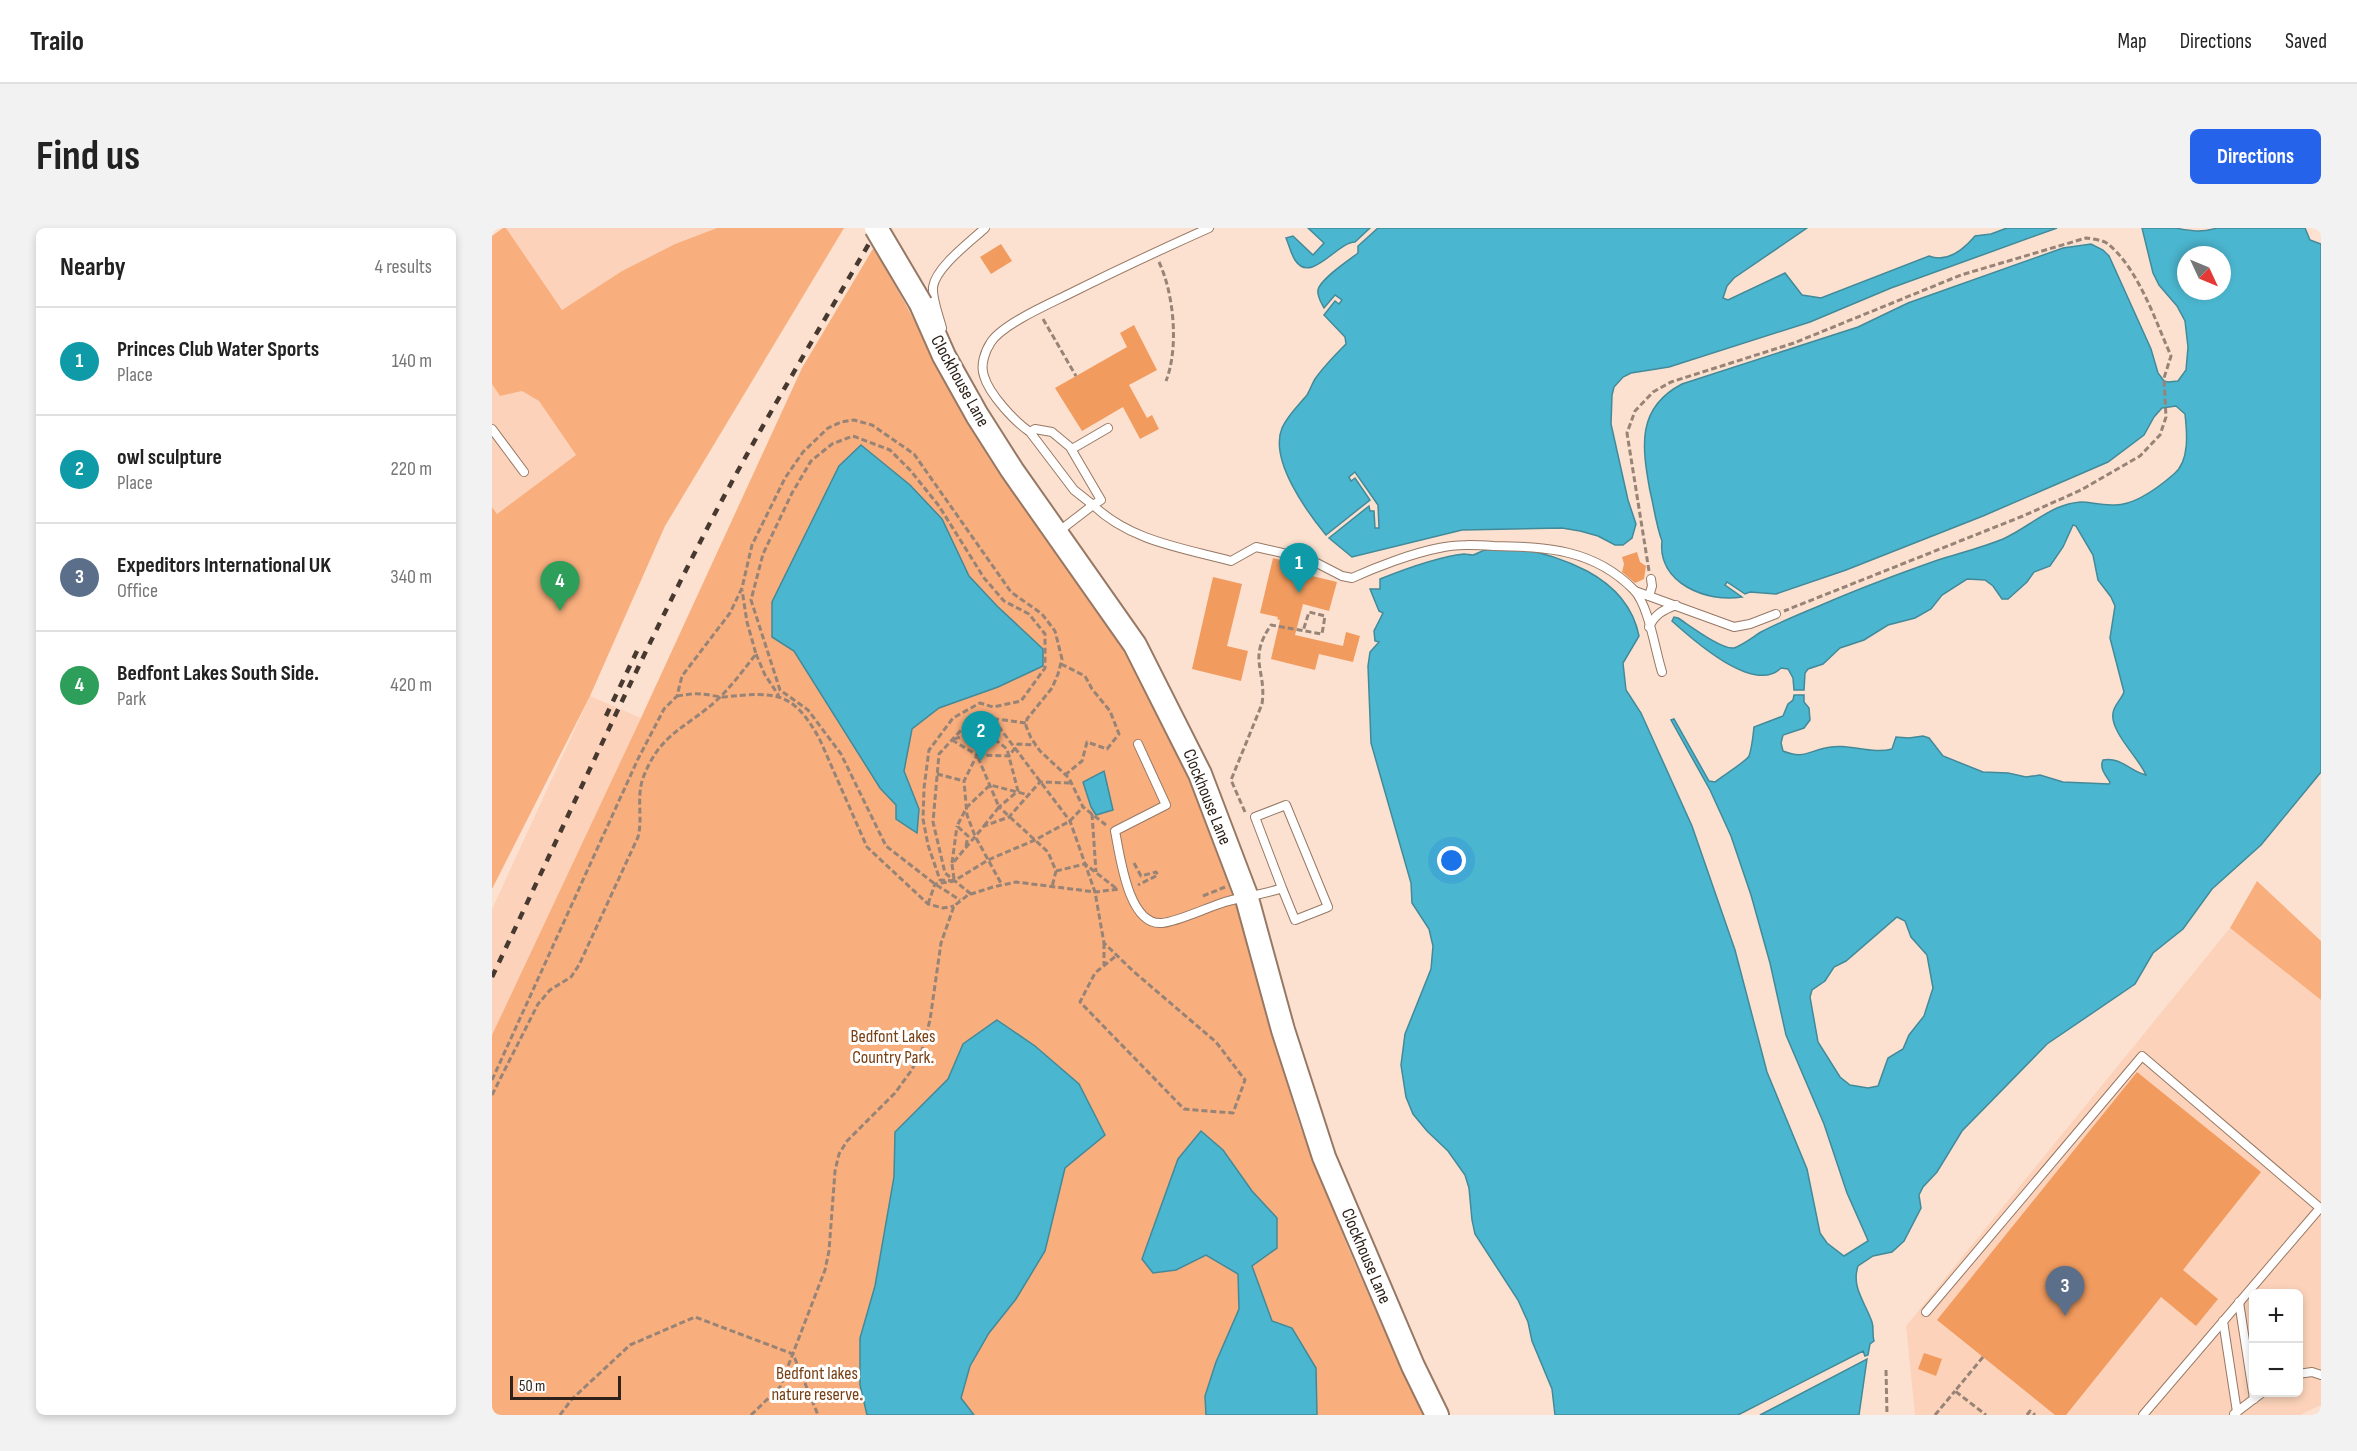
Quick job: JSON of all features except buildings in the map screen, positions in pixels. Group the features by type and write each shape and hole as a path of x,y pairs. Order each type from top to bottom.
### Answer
{"main road":[{"name":"Clockhouse Lane","path":"876,228 921,304 944,356 1001,452 1135,645 1200,774 1324,1157 1413,1366 1437,1415"}],"lane":[{"path":"944,356 944,336 933,289 935,280 949,262 985,228"},
{"path":"1209,228 1154,252 1037,310 1000,332 992,340 983,363 984,377 996,397 1020,426 1030,432 1074,490 1108,519 1146,539 1231,561 1256,547 1309,559 1342,576 1352,578 1439,548 1467,545 1541,547 1587,557 1635,591 1734,627 1750,624 1776,614"},
{"path":"1072,449 1108,428"},
{"path":"492,429 524,472"},
{"path":"1030,432 1035,429 1052,432 1072,449 1101,500 1057,533"},
{"path":"1649,596 1652,586 1651,579"},
{"path":"1635,591 1646,610 1662,672"},
{"path":"1649,627 1654,617 1662,610 1676,605"},
{"path":"1138,744 1166,804 1115,831 1127,888 1139,912 1147,919 1162,923 1238,890 1268,893 1282,888"},
{"path":"1286,805 1328,906 1295,920 1282,888 1255,817 1286,805"},
{"path":"1926,1312 2142,1056 2320,1207 2143,1415"},
{"path":"2239,1302 2254,1399"},
{"path":"2223,1320 2235,1414"},
{"path":"2303,1373 2312,1372 2321,1375"},
{"path":"2235,1414 2257,1397"}],"path":[{"path":"1651,579 1627,433 1635,411 1653,392 1671,382 1794,343 1961,275 2086,238 2107,242 2134,277 2171,356 2164,378 2166,417 2160,435 2140,456 2081,490 1959,542 1776,614"},
{"path":"1154,252 1163,270 1169,296 1172,328 1173,348 1166,381"},
{"path":"1037,310 1076,376"},
{"path":"492,1080 638,759 664,709 677,696 682,676 724,622 742,588 752,545 785,477 816,438 828,428 841,422 854,420 872,425 914,454 1011,592 1042,614 1055,631 1061,664 1052,688 1026,719 1026,723 1036,745 1072,783 1083,807 1115,831"},
{"path":"954,880 940,880 926,836 923,809 929,750 953,718 980,703 993,707 1021,701 1045,668 1045,634 1029,615 1004,601 984,578 939,506 910,470 890,450 853,436 832,444 811,461 792,493 762,554 751,600 780,690 808,710 842,754 886,846 935,884 960,900"},
{"path":"742,588 747,622 756,654 765,675 779,696"},
{"path":"1255,817 1244,811 1231,780 1262,704 1258,656 1264,636 1271,625 1322,634 1325,616 1309,612 1304,630"},
{"path":"492,1095 538,1004 550,990 571,977 593,938 638,837 641,826 639,790 656,751 667,738 720,697 756,654"},
{"path":"1061,664 1085,676 1092,689 1110,711 1119,734 1107,749 1087,742 1082,761 1065,775"},
{"path":"677,696 700,693 720,697 753,693 779,696 794,705 812,726 867,847 928,904 943,908 954,906"},
{"path":"971,894 945,873 933,822 939,754 974,716 1026,723"},
{"path":"993,719 1070,821 1095,892 1104,943 1104,965"},
{"path":"952,740 983,730 1006,749 1018,791"},
{"path":"952,740 977,755 1009,756 1016,750 1018,744 1036,745"},
{"path":"977,755 964,780 967,807 975,836 1002,885"},
{"path":"977,755 999,807 1048,852 1056,871 1052,886"},
{"path":"937,774 964,780"},
{"path":"1040,782 1072,783"},
{"path":"984,826 1009,817 1040,782"},
{"path":"990,784 1029,795"},
{"path":"954,880 952,864 957,826 967,807 990,784"},
{"path":"952,864 999,807 1018,791"},
{"path":"935,884 954,880 988,860 1035,840 1070,821 1083,807"},
{"path":"1092,814 1096,873"},
{"path":"957,826 968,836 966,847"},
{"path":"1133,862 1141,876 1156,872 1158,875 1136,888"},
{"path":"1085,864 1117,889"},
{"path":"1056,871 1085,864"},
{"path":"751,1415 780,1387 825,1270 829,1251 835,1171 839,1155 847,1141 896,1093 922,1050 930,1020 941,943 954,906 971,894 1016,882 1095,892 1127,888"},
{"path":"928,904 935,884"},
{"path":"1197,899 1238,890"},
{"path":"1104,943 1216,1042 1245,1080 1233,1113 1184,1109 1080,1002 1095,973 1117,955"},
{"path":"560,1415 572,1399 630,1345 694,1317 793,1354 818,1415"},
{"path":"1935,1415 1983,1357"},
{"path":"1886,1370 1887,1415"},
{"path":"1955,1391 1986,1415"},
{"path":"2027,1415 2030,1411 2035,1415"}],"shaded area":[{"path":"506,228 717,228 675,244 622,271 562,310"},
{"path":"492,384 500,396 522,391 539,401 576,455 497,514 492,507"},
{"path":"590,696 641,718 492,1035 492,909"},
{"path":"2230,928 2321,1000 2321,1405 2300,1415 1915,1415 1906,1326"}],"green space":[{"path":"506,228 562,310 622,271 675,244 717,228 844,228 665,526 590,696 492,889 492,507 497,514 576,455 539,401 522,391 500,396 492,384 492,236"},
{"name":"Bedfont Lakes Country Park.","path":"874,247 940,367 1128,658 1192,780 1242,923 1266,1016 1300,1126 1349,1250 1398,1362 1425,1415 492,1415 492,1035 802,368"},
{"path":"2257,881 2321,941 2321,1000 2230,928"}],"water":[{"path":"1308,228 1370,228 1355,242 1340,248 1309,268 1301,266 1295,260 1286,238 1293,236 1313,255 1324,243"},
{"path":"1378,228 1807,228 1734,278 1727,286 1723,298 1728,300 1785,273 1802,295 1821,298 1929,256 1942,258 1955,254 1975,236 1991,234 2007,228 2057,228 1891,288 1810,322 1669,367 1631,373 1623,377 1614,387 1611,424 1628,500 1636,524 1632,538 1623,545 1615,545 1598,536 1562,528 1462,530 1352,557 1329,538 1369,506 1370,511 1374,511 1375,528 1379,528 1378,505 1355,472 1349,477 1351,481 1355,478 1370,500 1326,535 1292,485 1285,470 1279,441 1287,419 1307,395 1322,370 1346,344 1345,337 1324,315 1335,301 1339,304 1342,300 1335,295 1324,308 1318,290 1329,275 1358,253 1358,246"},
{"path":"2142,228 2206,231 2217,228 2305,228 2310,240 2321,244 2321,772 2261,845 2212,889 2183,929 2153,953 2135,984 2047,1044 1962,1131 1937,1172 1923,1187 1919,1195 1921,1208 1904,1241 1892,1252 1873,1256 1858,1266 1856,1281 1873,1327 1874,1341 1870,1344 1868,1355 1865,1356 1863,1351 1738,1415 1555,1415 1552,1389 1532,1341 1528,1322 1518,1300 1475,1234 1465,1175 1448,1151 1413,1114 1406,1097 1401,1065 1405,1034 1431,969 1433,946 1429,929 1412,903 1411,883 1371,743 1368,666 1370,652 1379,642 1375,641 1374,631 1383,613 1379,611 1370,589 1380,589 1380,579 1410,567 1464,554 1473,555 1485,550 1511,549 1551,556 1587,571 1613,590 1627,606 1639,636 1623,663 1626,690 1641,713 1692,826 1735,950 1767,1072 1807,1169 1820,1233 1827,1243 1844,1256 1868,1241 1847,1193 1824,1124 1786,1035 1770,963 1731,836 1710,790 1671,720 1674,719 1709,781 1715,782 1749,756 1754,727 1783,716 1794,695 1804,695 1804,702 1809,708 1810,720 1804,728 1783,735 1781,743 1783,751 1790,753 1805,754 1842,746 1876,751 1892,749 1896,737 1923,736 1929,738 1943,756 1983,772 2008,773 2026,777 2040,775 2063,782 2109,784 2102,766 2103,760 2109,759 2146,775 2120,736 2113,720 2114,710 2124,692 2110,638 2115,606 2098,580 2093,555 2076,526 2073,525 2063,547 2050,566 2034,572 2027,582 2008,599 2002,599 1993,586 1985,580 1967,579 1942,595 1931,609 1915,618 1888,625 1864,640 1840,648 1823,664 1808,669 1805,673 1804,690 1794,690 1793,678 1788,669 1781,668 1769,674 1755,675 1740,670 1708,651 1672,621 1674,617 1678,618 1714,641 1734,648 1775,625 1848,594 1938,560 2003,539 2043,515 2067,504 2081,502 2115,505 2139,499 2174,474 2183,462 2186,446 2185,414 2176,406 2162,408 2144,435 2108,462 1983,516 1846,570 1776,594 1750,592 1745,594 1727,582 1725,585 1742,597 1728,598 1714,597 1687,587 1667,568 1645,459 1644,444 1650,417 1656,405 1682,384 1858,327 1908,303 2063,248 2091,244 2109,256 2151,349 2158,373 2164,381 2178,381 2186,370 2188,347 2185,321 2177,306 2159,285 2153,273","holes":["1897,917 1905,921 1911,937 1927,955 1933,988 1924,1016 1909,1035 1903,1049 1888,1058 1878,1086 1868,1088 1850,1085 1840,1077 1818,1042 1810,997 1812,990 1825,981 1834,967 1846,961"]},
{"path":"861,445 910,485 942,519 969,576 1043,649 1043,666 998,687 939,708 912,729 904,771 919,809 917,833 896,819 896,805 880,788 794,651 772,637 772,602 839,466"},
{"path":"1104,771 1113,810 1096,815 1083,782"},
{"path":"997,1020 1035,1046 1079,1084 1105,1135 1065,1168 1045,1251 1016,1299 989,1333 970,1366 961,1398 974,1415 867,1415 860,1385 860,1338 875,1286 894,1177 895,1132 948,1079 963,1044"},
{"path":"1201,1131 1223,1150 1252,1191 1277,1218 1277,1248 1252,1266 1272,1321 1292,1328 1316,1368 1317,1415 1206,1415 1205,1396 1216,1362 1239,1309 1238,1274 1206,1255 1176,1270 1153,1273 1142,1259 1178,1159"},
{"path":"1867,1359 1859,1415 1760,1415"}],"railway":[{"path":"492,977 627,690 712,519 878,228"},
{"path":"606,716 637,651"}],"place":[{"name":"Princes Club Water Sports","path":"1299,593"},
{"name":"Bedfont Lakes South Side.","path":"560,611"},
{"name":"owl sculpture","path":"981,761"},
{"name":"Expeditors International UK","path":"2065,1316"}],"park label":[{"name":"Bedfont lakes nature reserve.","path":"817,1383"}]}
